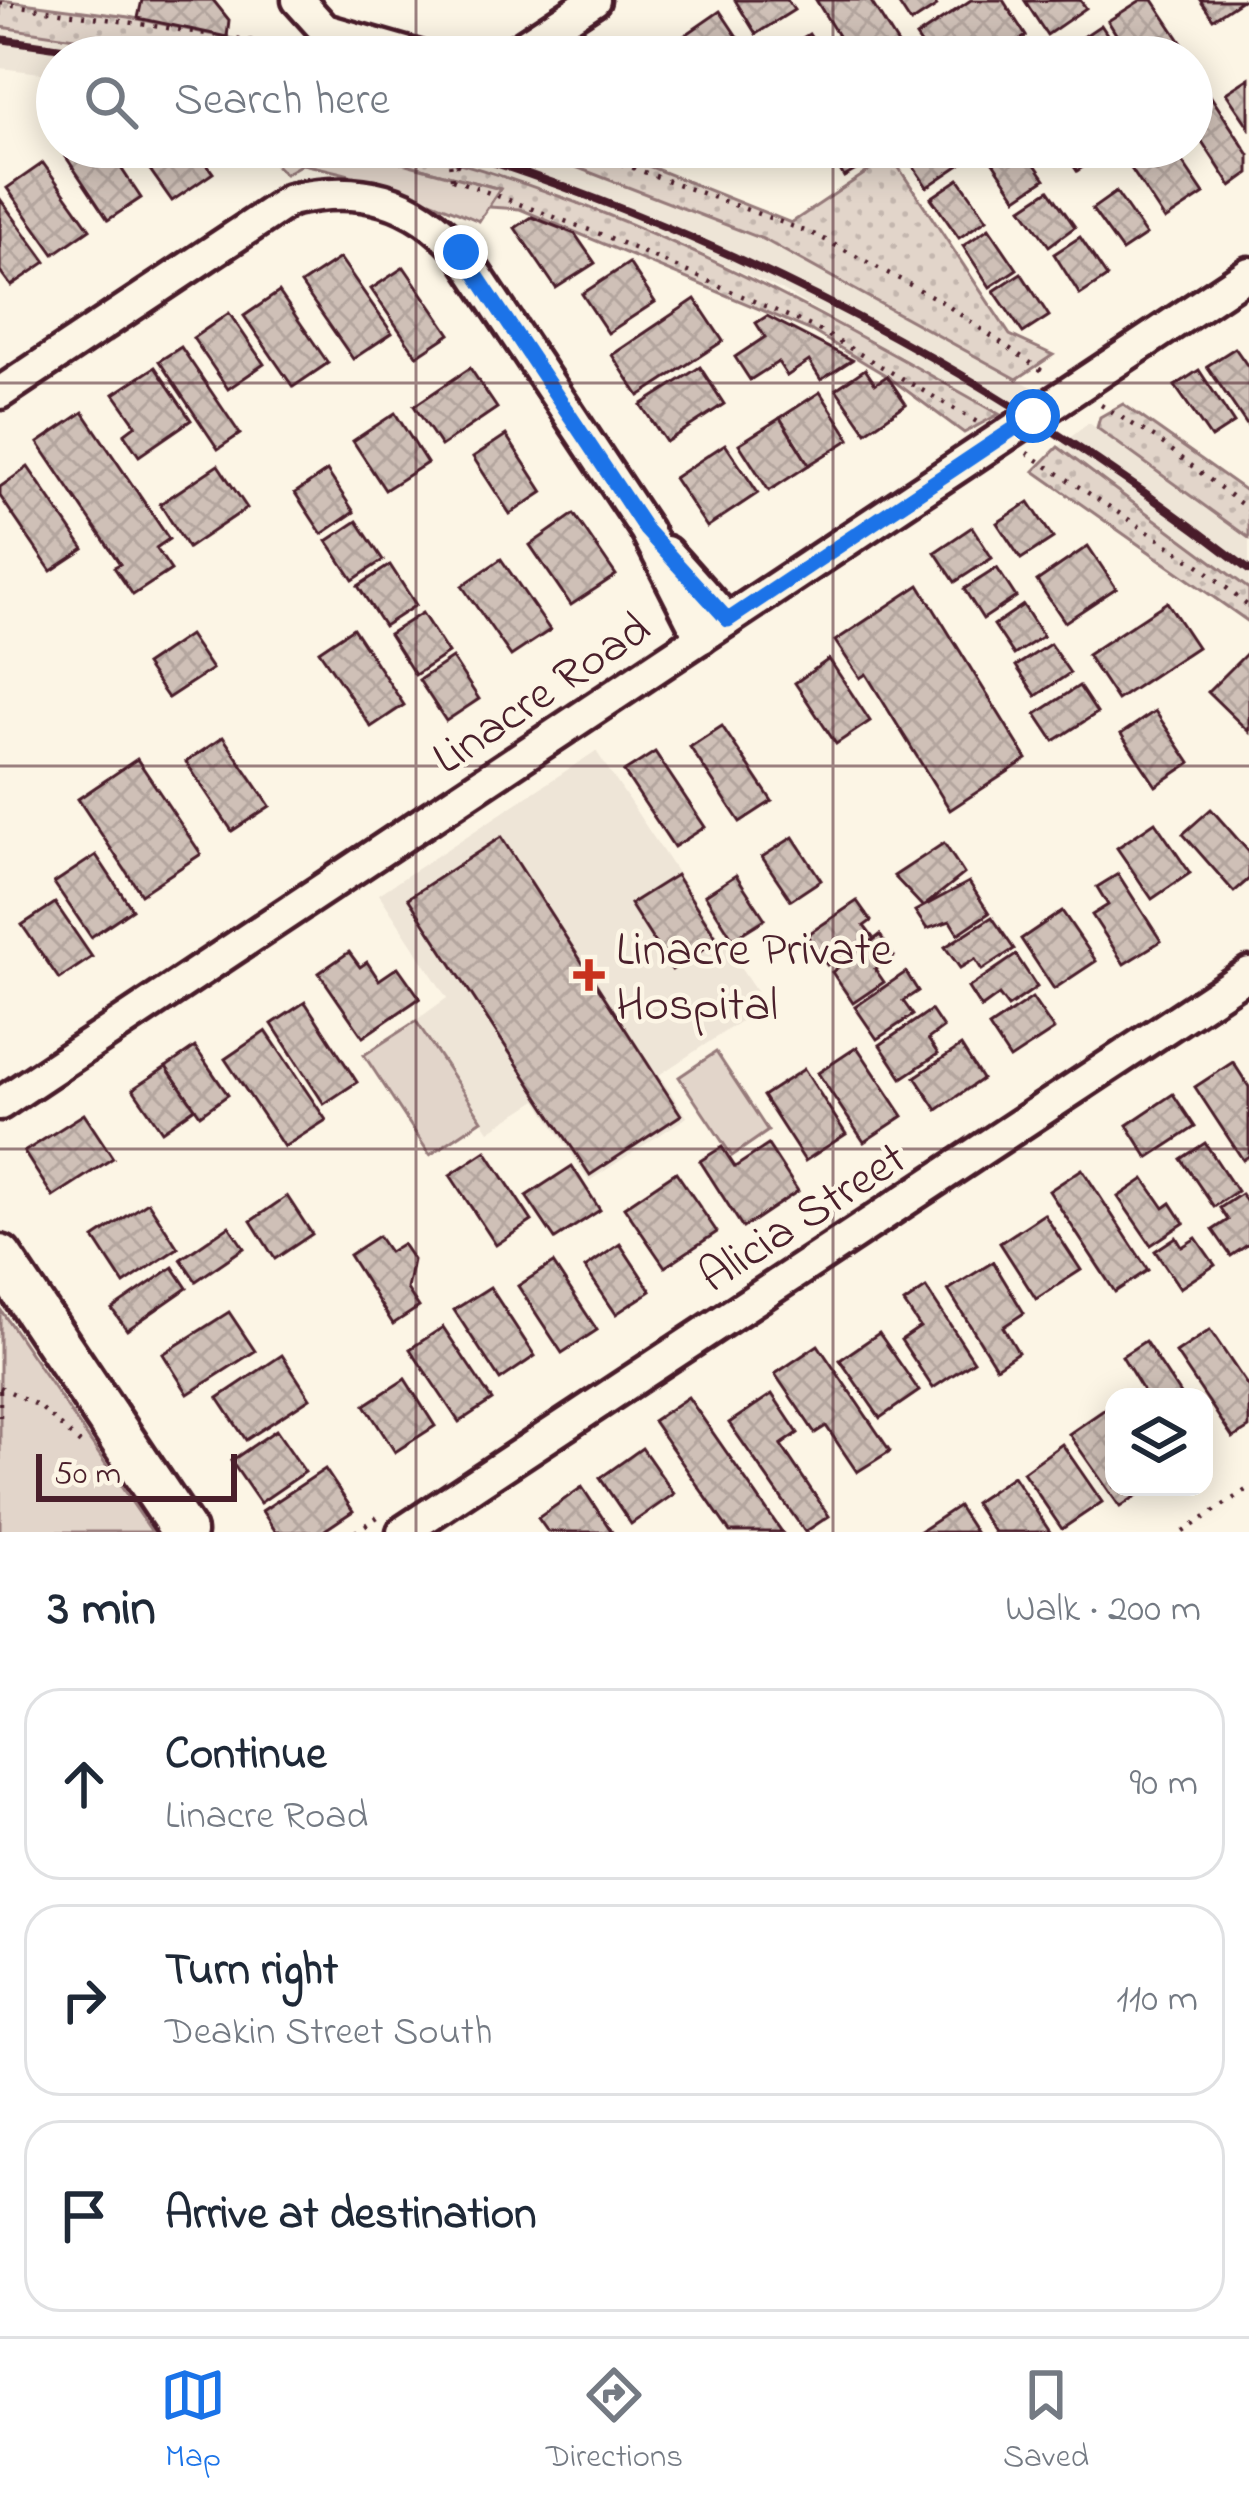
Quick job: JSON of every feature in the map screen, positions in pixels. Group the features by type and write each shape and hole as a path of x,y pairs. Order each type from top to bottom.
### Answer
{"main road":[{"path":"0,1257 184,1532"}],"street":[{"path":"298,0 325,30 346,36"},
{"path":"539,36 594,0"},
{"path":"0,394 290,200 337,191 400,203 439,227 646,530 701,638"},
{"name":"Linacre Road","path":"0,1104 1249,273"},
{"path":"646,530 728,620"},
{"name":"Alicia Street","path":"403,1532 1249,973"}],"path":[{"path":"0,3 220,36"},
{"path":"450,168 452,179 608,237 815,328 1002,436 1203,568 1249,607"},
{"path":"633,168 816,235 939,301 1072,391 1145,431 1249,510"},
{"path":"0,1425 0,1389 39,1406 90,1453"},
{"path":"1183,1532 1249,1488"}],"shaded area":[{"path":"0,0 129,17 219,36 61,36 0,27"},
{"path":"0,27 73,36 36,36 36,72 0,68"},
{"path":"320,168 421,168 500,189 479,221 392,187"},
{"path":"421,168 474,168 621,220 786,297 999,414 964,433 887,376 812,331 520,209 488,207 500,189"},
{"path":"466,168 587,168 622,180 763,239 1034,388 999,414 781,290 650,230"},
{"path":"579,168 654,168 791,223 873,168 899,168 1010,335 1053,355 1017,379 763,239"},
{"path":"1123,404 1249,493 1249,538 1097,428 1100,417"},
{"path":"1089,423 1249,538 1249,589 1058,447"},
{"path":"1058,447 1249,589 1249,622 1034,471"},
{"name":"Linacre Private Hospital","path":"596,751 765,1005 659,1075 687,1117 589,1181 537,1100 489,1131 415,1021 447,998 379,894"},
{"path":"416,1021 482,1120 430,1155 364,1055"},
{"path":"716,1052 768,1131 732,1156 679,1077"},
{"path":"0,1309 152,1532 0,1532"}],"building":[{"path":"142,0 213,0 229,20 227,36 222,36 138,18"},
{"path":"735,0 787,0 794,10 756,34"},
{"path":"816,0 870,0 893,36 838,36"},
{"path":"896,0 933,0 937,6 911,23"},
{"path":"971,0 1003,0 1026,36 917,36"},
{"path":"1080,0 1086,8 1047,35 1025,1"},
{"path":"1141,0 1153,0 1177,36 1117,36 1108,21"},
{"path":"1200,0 1242,0 1213,19"},
{"path":"720,11 737,36 684,36"},
{"path":"1101,25 1108,36 1084,36"},
{"path":"1249,78 1249,127 1226,93"},
{"path":"1213,100 1249,155 1249,173 1231,186 1213,158"},
{"path":"36,168 47,168 90,229 54,254 7,188"},
{"path":"73,168 121,168 141,198 108,220"},
{"path":"149,168 209,168 213,173 172,201"},
{"path":"839,168 859,168 844,177"},
{"path":"914,168 955,168 927,187"},
{"path":"997,168 1037,168 1045,179 1017,198"},
{"path":"1131,168 1186,168 1204,194 1165,220"},
{"path":"959,179 987,219 959,238 931,198"},
{"path":"1049,190 1075,227 1049,246 1022,208"},
{"path":"1116,192 1146,235 1122,251 1092,209"},
{"path":"0,199 46,262 11,286 0,271"},
{"path":"532,217 575,234 595,263 556,288 515,228"},
{"path":"989,228 1017,269 990,287 963,246"},
{"path":"1080,237 1107,277 1080,295 1054,254"},
{"path":"340,258 392,333 353,359 301,284"},
{"path":"629,263 655,302 608,333 582,294"},
{"path":"404,267 450,334 417,356 371,289"},
{"path":"1021,273 1049,316 1023,333 994,291"},
{"path":"279,292 328,363 293,387 244,316"},
{"path":"695,299 723,341 639,396 612,355"},
{"path":"229,313 264,364 228,389 193,338"},
{"path":"767,316 852,360 821,380 809,361 787,376 778,362 750,380 735,357 765,337 756,323"},
{"path":"181,347 240,434 218,449 159,361"},
{"path":"1235,348 1249,368 1249,428 1207,366"},
{"path":"155,367 191,420 139,456 124,434 136,425 114,394"},
{"path":"700,367 724,404 666,442 641,405"},
{"path":"470,368 497,408 441,446 414,406"},
{"path":"865,369 875,384 887,376 906,404 866,432 836,389"},
{"path":"1199,370 1234,423 1211,438 1175,386"},
{"path":"820,392 850,439 809,465 780,418"},
{"path":"83,412 169,539 156,548 171,570 133,595 114,567 120,564 38,443"},
{"path":"395,413 427,463 385,490 353,441"},
{"path":"780,418 809,465 769,491 739,444"},
{"path":"506,435 543,492 510,514 473,457"},
{"path":"725,444 758,493 707,527 674,478"},
{"path":"218,465 247,508 188,548 160,504"},
{"path":"28,467 84,549 51,571 0,496 0,487"},
{"path":"327,471 354,512 322,534 295,493"},
{"path":"1029,502 1053,538 1021,559 997,523"},
{"path":"574,514 616,575 571,605 530,545"},
{"path":"357,521 383,560 353,580 327,541"},
{"path":"972,527 992,558 955,582 935,552"},
{"path":"1088,546 1116,588 1065,622 1037,581"},
{"path":"501,559 550,630 511,656 462,586"},
{"path":"390,565 416,605 384,626 358,586"},
{"path":"997,568 1016,597 983,619 964,589"},
{"path":"919,585 1027,759 950,810 866,674 860,678 835,641"},
{"path":"1167,602 1197,647 1117,700 1087,655"},
{"path":"1023,605 1043,636 1014,655 994,625"},
{"path":"422,613 448,653 415,675 389,634"},
{"path":"353,628 404,705 371,727 319,651"},
{"path":"189,635 212,669 168,698 145,665"},
{"path":"1050,644 1070,673 1036,696 1016,666"},
{"path":"1249,651 1249,732 1208,692"},
{"path":"452,658 479,699 446,721 419,680"},
{"path":"829,659 870,721 836,744 795,683"},
{"path":"1079,686 1097,713 1054,741 1036,714"},
{"path":"1155,711 1190,763 1156,786 1121,734"},
{"path":"722,726 772,801 740,822 690,747"},
{"path":"223,737 270,806 232,831 186,762"},
{"path":"655,752 705,827 674,847 624,772"},
{"path":"137,759 201,854 141,894 78,799"},
{"path":"1211,809 1249,852 1249,879 1234,892 1183,834"},
{"path":"1155,822 1190,873 1152,899 1117,848"},
{"path":"501,837 681,1115 590,1175 408,898"},
{"path":"793,837 821,880 791,900 762,857"},
{"path":"944,843 964,874 923,907 894,876"},
{"path":"96,855 132,909 91,937 54,883"},
{"path":"1118,874 1161,941 1124,964 1092,915 1108,905 1097,887"},
{"path":"676,875 718,940 672,970 630,904"},
{"path":"736,875 765,919 733,939 705,895"},
{"path":"969,882 989,913 958,934 950,921 927,929 915,911"},
{"path":"857,901 871,921 864,926 874,939 827,965 807,935"},
{"path":"55,903 92,957 59,979 22,925"},
{"path":"1062,911 1096,961 1054,989 1021,939"},
{"path":"992,917 1014,949 982,970 975,959 960,968 945,947"},
{"path":"880,935 894,956 875,969 884,982 853,1003 832,972"},
{"path":"349,952 360,967 367,962 379,980 398,967 420,998 363,1037 319,973"},
{"path":"1016,955 1037,987 1008,1007 999,995 981,1008 968,988"},
{"path":"906,972 918,991 903,1001 913,1015 877,1039 855,1007"},
{"path":"1032,998 1054,1030 1010,1059 989,1027"},
{"path":"305,1002 357,1082 324,1104 272,1024"},
{"path":"931,1010 943,1028 928,1039 938,1054 902,1078 880,1045"},
{"path":"266,1031 326,1120 284,1147 225,1059"},
{"path":"961,1046 982,1079 937,1110 915,1077"},
{"path":"195,1047 228,1095 200,1115 166,1067"},
{"path":"857,1047 903,1116 864,1142 818,1073"},
{"path":"1233,1062 1249,1087 1249,1156 1243,1160 1195,1087"},
{"path":"166,1067 195,1108 162,1131 133,1089"},
{"path":"804,1069 846,1134 805,1161 763,1096"},
{"path":"1173,1094 1195,1127 1148,1158 1127,1125"},
{"path":"84,1114 113,1158 53,1197 24,1152"},
{"path":"1205,1143 1237,1191 1214,1207 1181,1159"},
{"path":"768,1145 798,1191 743,1228 700,1161 722,1147 735,1167"},
{"path":"486,1151 532,1221 496,1245 450,1175"},
{"path":"572,1166 600,1210 555,1239 526,1196"},
{"path":"1082,1169 1148,1270 1115,1292 1049,1191"},
{"path":"676,1172 717,1232 665,1267 624,1207"},
{"path":"1144,1179 1164,1208 1171,1203 1184,1223 1151,1245 1118,1197"},
{"path":"1241,1194 1249,1205 1249,1244 1231,1256 1213,1230 1228,1220 1220,1208"},
{"path":"287,1196 312,1234 275,1259 251,1221"},
{"path":"148,1202 178,1248 124,1284 94,1238"},
{"path":"1044,1214 1081,1270 1036,1299 1000,1243"},
{"path":"229,1226 244,1248 196,1281 181,1259"},
{"path":"378,1236 389,1252 402,1244 413,1260 407,1289 419,1307 393,1324 349,1255"},
{"path":"1176,1237 1182,1247 1196,1238 1215,1265 1180,1288 1155,1251"},
{"path":"620,1244 651,1291 616,1314 585,1268"},
{"path":"993,1262 1024,1313 1003,1327 1018,1352 996,1367 948,1290"},
{"path":"553,1263 597,1330 562,1353 518,1286"},
{"path":"173,1267 187,1288 127,1330 112,1309"},
{"path":"490,1287 535,1356 500,1380 454,1310"},
{"path":"926,1288 974,1361 933,1388 901,1340 920,1327 904,1303"},
{"path":"229,1312 255,1351 188,1394 163,1354"},
{"path":"443,1327 492,1400 459,1422 410,1349"},
{"path":"1210,1330 1249,1388 1249,1428 1233,1438 1213,1408 1213,1388 1199,1388 1176,1353"},
{"path":"879,1333 919,1391 880,1418 840,1360"},
{"path":"1145,1341 1176,1388 1142,1388 1122,1356"},
{"path":"818,1345 890,1451 857,1472 826,1426 815,1433 775,1374"},
{"path":"282,1355 310,1398 246,1440 218,1398"},
{"path":"405,1379 435,1426 395,1452 365,1405"},
{"path":"772,1394 798,1433 781,1445 829,1516 805,1532 729,1423"},
{"path":"688,1397 782,1532 730,1532 653,1421"},
{"path":"1105,1409 1105,1486 1069,1434"},
{"path":"276,1430 305,1472 260,1503 231,1461"},
{"path":"1062,1444 1102,1502 1062,1529 1023,1472"},
{"path":"642,1448 674,1494 631,1524 600,1478"},
{"path":"325,1469 353,1511 322,1532 276,1532 262,1511"},
{"path":"1013,1476 1050,1532 994,1532 974,1503"},
{"path":"582,1487 612,1532 548,1532 538,1518"},
{"path":"1112,1496 1136,1496 1120,1507"},
{"path":"958,1506 975,1532 919,1532"}],"railway":[{"path":"0,39 36,44"},
{"path":"508,168 661,225 867,322 1063,437 1249,570"}],"place":[{"name":"Linacre Private Hospital","path":"589,975"}],"route":[{"path":"461,252 646,530 728,620 1033,416"}]}
